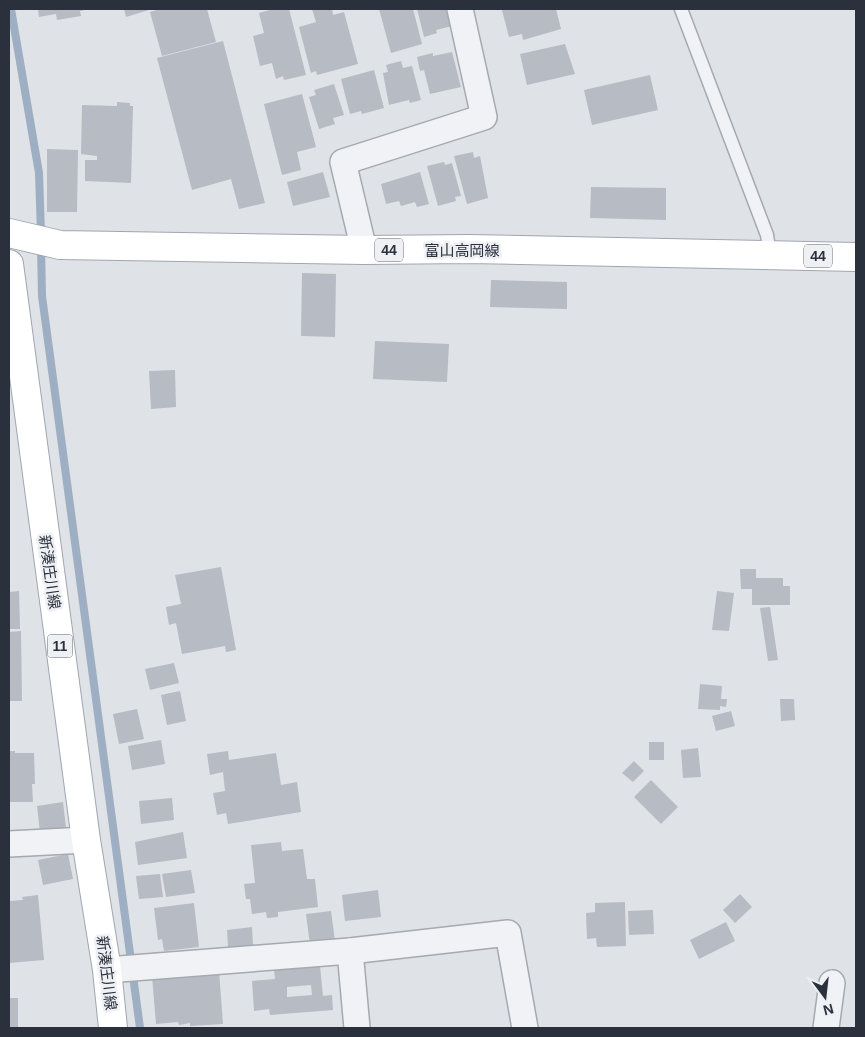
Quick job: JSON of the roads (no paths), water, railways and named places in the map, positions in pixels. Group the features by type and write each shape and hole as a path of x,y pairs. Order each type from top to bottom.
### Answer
{"main road":[{"name":"富山高岡線","path":"9,234 60,245 364,250 469,249 856,257"},
{"name":"新湊庄川線","path":"9,264 86,840 107,970 114,1028"}],"street":[{"path":"364,250 343,162 484,117 460,9"},
{"path":"9,844 86,840"},
{"path":"107,970 350,951 508,932 525,1028"},
{"path":"350,951 357,1028"},
{"path":"826,1028 832,983"}],"lane":[{"path":"680,9 775,255"}],"waterway":[{"path":"11,9 39,173 41,234"},
{"path":"41,246 42,296 140,1028"}]}
